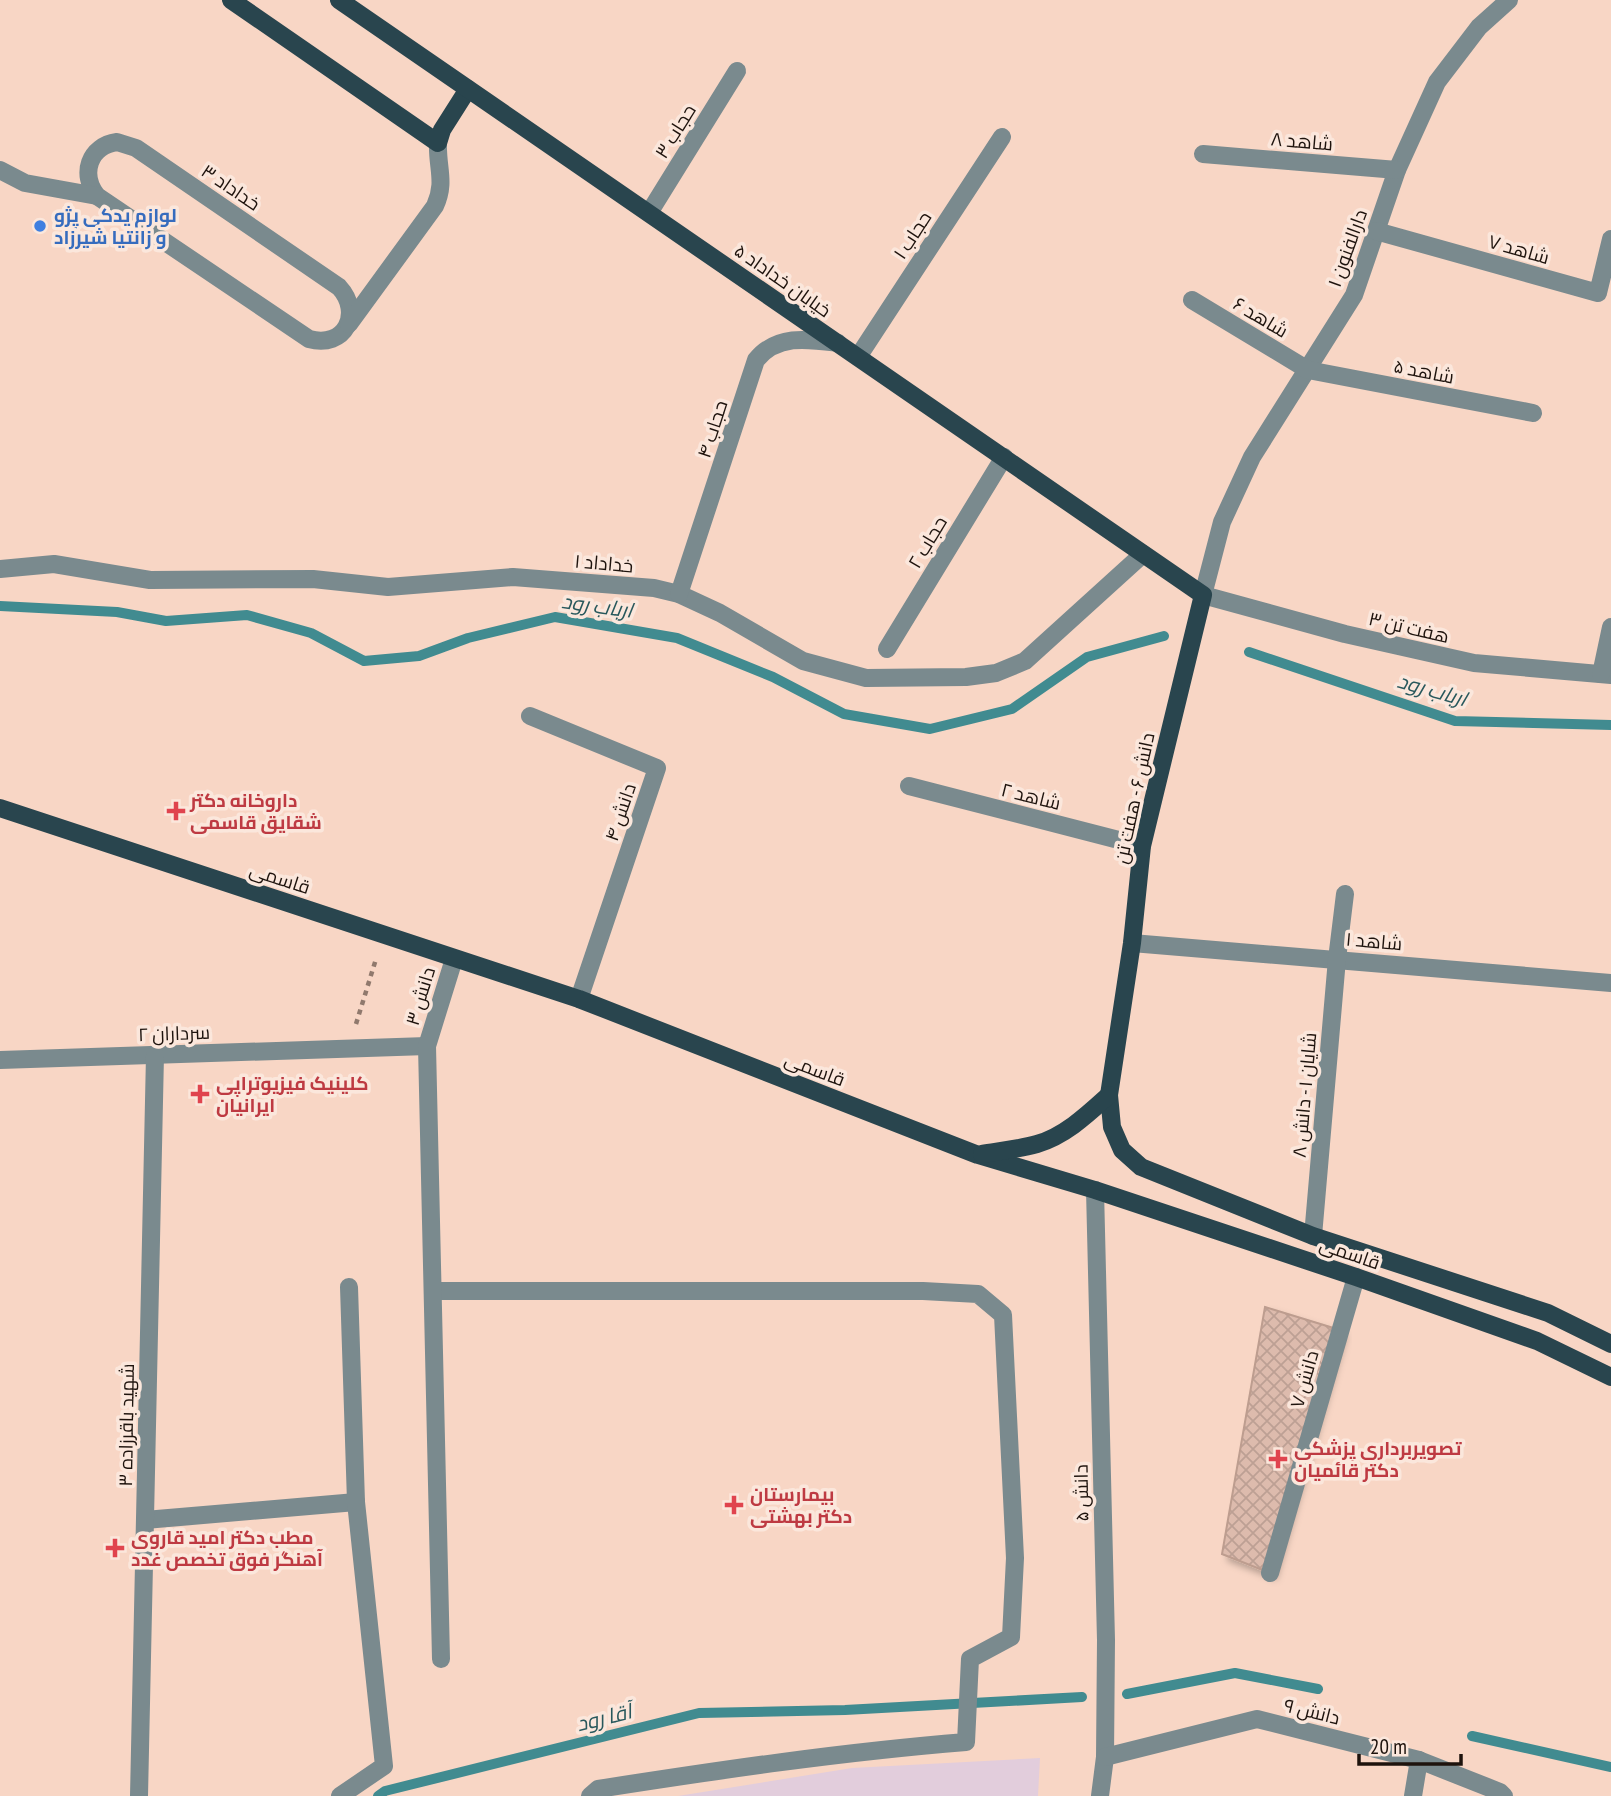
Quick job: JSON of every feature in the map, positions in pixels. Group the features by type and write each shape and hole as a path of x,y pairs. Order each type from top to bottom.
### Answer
{"main road":[{"path":"231,0 438,144 442,130 468,89"},
{"name":"خیابان خداداد ۵","path":"339,0 1203,595"},
{"name":"دانش ۶ - هفت تن","path":"1109,1095 1132,943 1142,846 1203,595"},
{"name":"قاسمی","path":"0,808 579,999 978,1155 1095,1189 1356,1277 1537,1341 1611,1377"},
{"path":"978,1155 1037,1144 1056,1136 1109,1095"},
{"name":"قاسمی","path":"1109,1095 1112,1127 1122,1150 1141,1167 1313,1236 1548,1313 1611,1344"}],"street":[{"name":"دارالفنون ۱","path":"1203,595 1222,522 1252,457 1354,295 1397,170 1437,82 1479,27 1509,0"},
{"name":"حجاب ۳","path":"649,213 737,71"},
{"name":"حجاب ۱","path":"858,357 1002,137"},
{"name":"خداداد ۳","path":"97,196 87,177 91,157 107,144 117,142 136,148 339,287 350,303 349,322 344,330"},
{"path":"0,170 25,183 97,196 309,339 318,342 328,341 344,330 435,206 443,181 437,155 438,144"},
{"name":"شاهد ۸","path":"1203,154 1397,170"},
{"name":"شاهد ۷","path":"1376,231 1598,293 1611,239"},
{"name":"شاهد ۶","path":"1192,300 1308,370"},
{"name":"حجاب ۴","path":"679,594 757,360 764,351 790,340 838,343"},
{"name":"شاهد ۵","path":"1308,370 1533,413"},
{"name":"حجاب ۲","path":"887,649 1004,457"},
{"name":"خداداد ۱","path":"0,569 54,564 150,580 313,579 397,587 513,577 654,588 679,594 720,613 803,661 866,678 981,676 1010,668 1036,653 1143,554"},
{"name":"هفت تن ۳","path":"1203,595 1345,634 1474,663 1606,674"},
{"path":"1606,674 1611,627"},
{"name":"دانش ۴","path":"530,716 657,768 579,999"},
{"name":"شاهد ۲","path":"909,786 1142,846"},
{"name":"شایان ۱ - دانش ۸","path":"1313,1236 1345,894"},
{"name":"شاهد ۱","path":"1132,943 1611,983"},
{"name":"دانش ۳","path":"441,1659 427,1046 454,959"},
{"name":"سرداران ۲","path":"0,1060 427,1046"},
{"name":"شهید باقرزاده ۳","path":"139,1796 155,1055"},
{"name":"دانش ۵","path":"1095,1189 1106,1640 1105,1757 1100,1796"},
{"name":"دانش ۷","path":"1270,1573 1356,1277"},
{"path":"340,1796 384,1766 356,1502 349,1287"},
{"path":"433,1291 978,1294 1003,1315 1015,1558 1011,1637 970,1660 966,1742 772,1762 598,1789 590,1796"},
{"path":"145,1520 356,1502"},
{"name":"دانش ۹","path":"1105,1757 1257,1719 1419,1760 1500,1792 1504,1796"},
{"path":"1413,1796 1419,1760"}],"path":[{"path":"349,1049 384,935"}],"shaded area":[{"path":"1040,1758 1038,1796 678,1796 852,1768"}],"building":[{"path":"1265,1307 1340,1330 1270,1573 1222,1554"}],"waterway":[{"name":"ارباب رود","path":"0,606 117,612 166,621 247,615 311,633 364,661 419,656 468,638 555,617 677,638 773,677 844,714 930,729 1012,709 1087,657 1164,636"},
{"name":"ارباب رود","path":"1249,652 1455,721 1611,725"},
{"path":"1127,1694 1235,1673 1318,1689"},
{"name":"آقا رود","path":"378,1796 385,1791 699,1713 845,1710 1082,1697"},
{"name":"آقا رود","path":"1472,1736 1611,1767"}],"place":[{"name":"لوازم یدکی پژو و زانتیا شیرزاد","path":"40,226"},
{"name":"داروخانه دکتر شقایق قاسمی","path":"176,811"},
{"name":"کلینیک فیزیوتراپی ایرانیان","path":"200,1094"},
{"name":"تصویربرداری پزشکی دکتر قائمیان","path":"1278,1459"},
{"name":"بیمارستان دکتر بهشتی","path":"734,1505"},
{"name":"مطب دکتر اميد قاروی آهنگر فوق تخصص غدد","path":"115,1548"}]}
